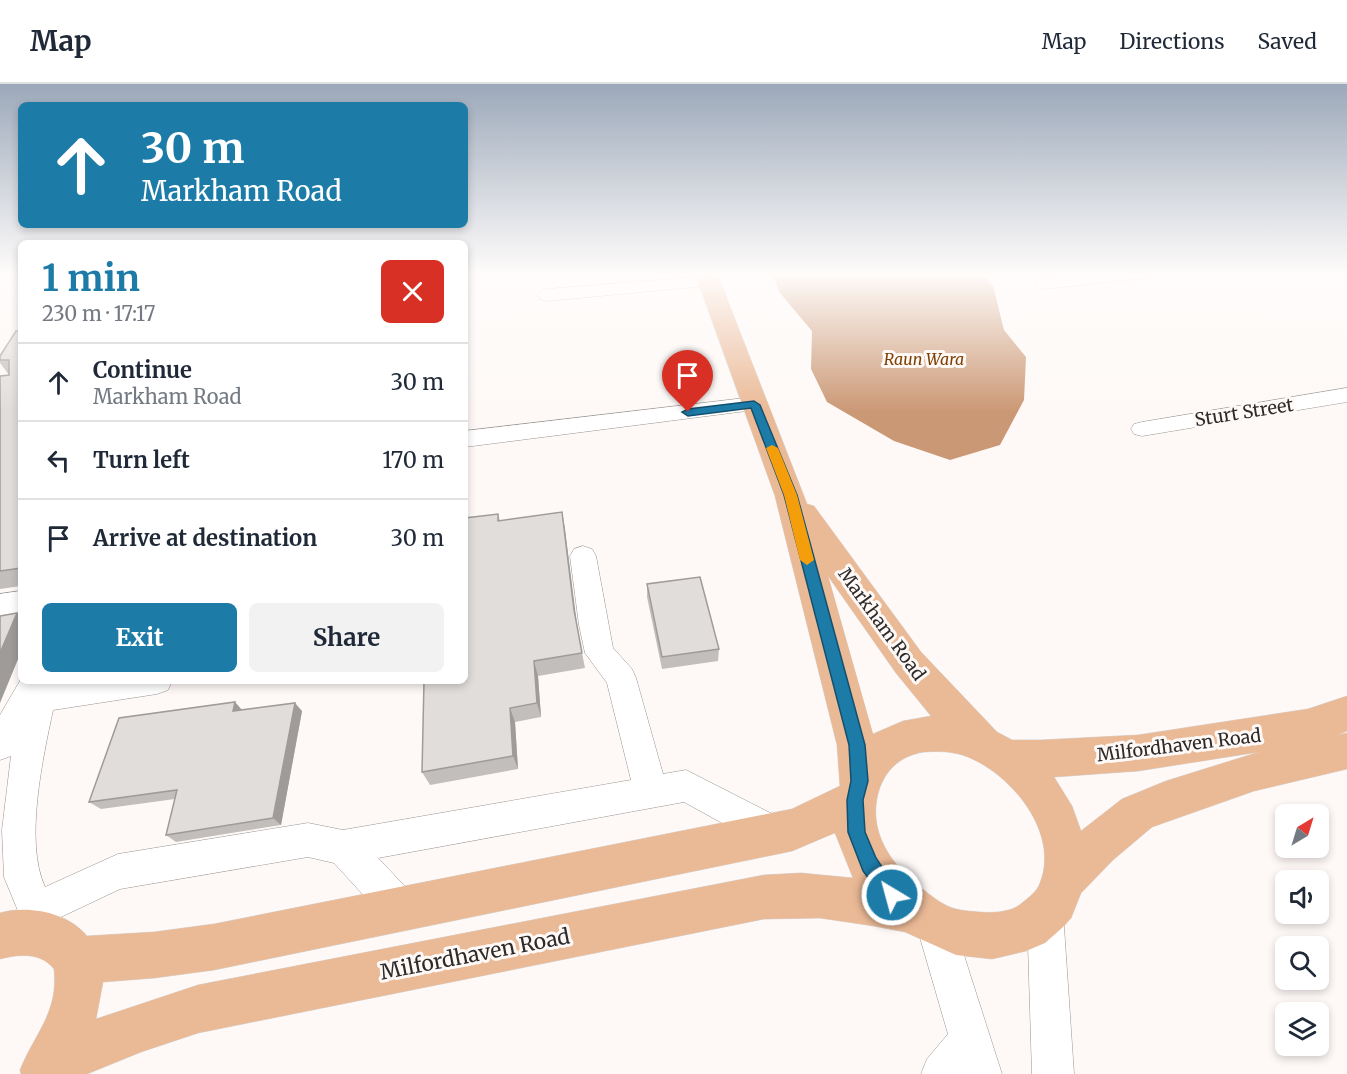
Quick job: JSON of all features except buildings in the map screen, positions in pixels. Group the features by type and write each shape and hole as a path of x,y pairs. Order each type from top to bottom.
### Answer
{"main road":[{"name":"Markham Road","path":"723,319 790,495 857,745 857,790"},
{"name":"Markham Road","path":"790,495 923,682 952,716 996,751"},
{"name":"Milfordhaven Road","path":"996,751 1050,760 1198,746 1298,728 1338,718 1347,713"},
{"path":"41,936 154,955 214,947 792,830 816,820 857,790 874,758 896,742 923,734 953,735 996,751 1035,782 1055,812 1065,846 1055,896 1027,928 995,937 959,934 923,918 892,895 869,864 856,832 857,790"},
{"name":"Milfordhaven Road","path":"1055,896 1098,845 1137,813 1254,772 1347,751"},
{"name":"Milfordhaven Road","path":"45,1070 101,1041 143,1025 198,1009 764,897 790,894 839,896 923,918"},
{"path":"41,936 79,982 76,1008 66,1036 45,1070"}],"street":[{"name":"Sturt Street","path":"1142,429 1347,395"},
{"path":"468,439 754,405"},
{"path":"583,556 593,625 600,653 621,678 651,791"},
{"path":"0,605 18,602"},
{"path":"40,687 98,684"},
{"path":"40,687 24,769 19,830 22,877 41,936 118,872 308,840 343,847 686,786 774,833"},
{"path":"0,745 40,687"},
{"path":"343,847 401,909"},
{"path":"1053,1074 1055,896"},
{"path":"923,918 975,1056 942,1074"}],"water":[{"name":"Raun Wara","path":"802,319 1001,319 1004,330 1026,357 1024,400 1000,445 950,460 894,441 827,402 811,369 812,331"}],"slow traffic":[{"path":"772,448 790,495 807,560"}],"route":[{"path":"688,412 754,405 790,495 857,745 859,781 855,800 856,832 869,864 892,895"}]}
